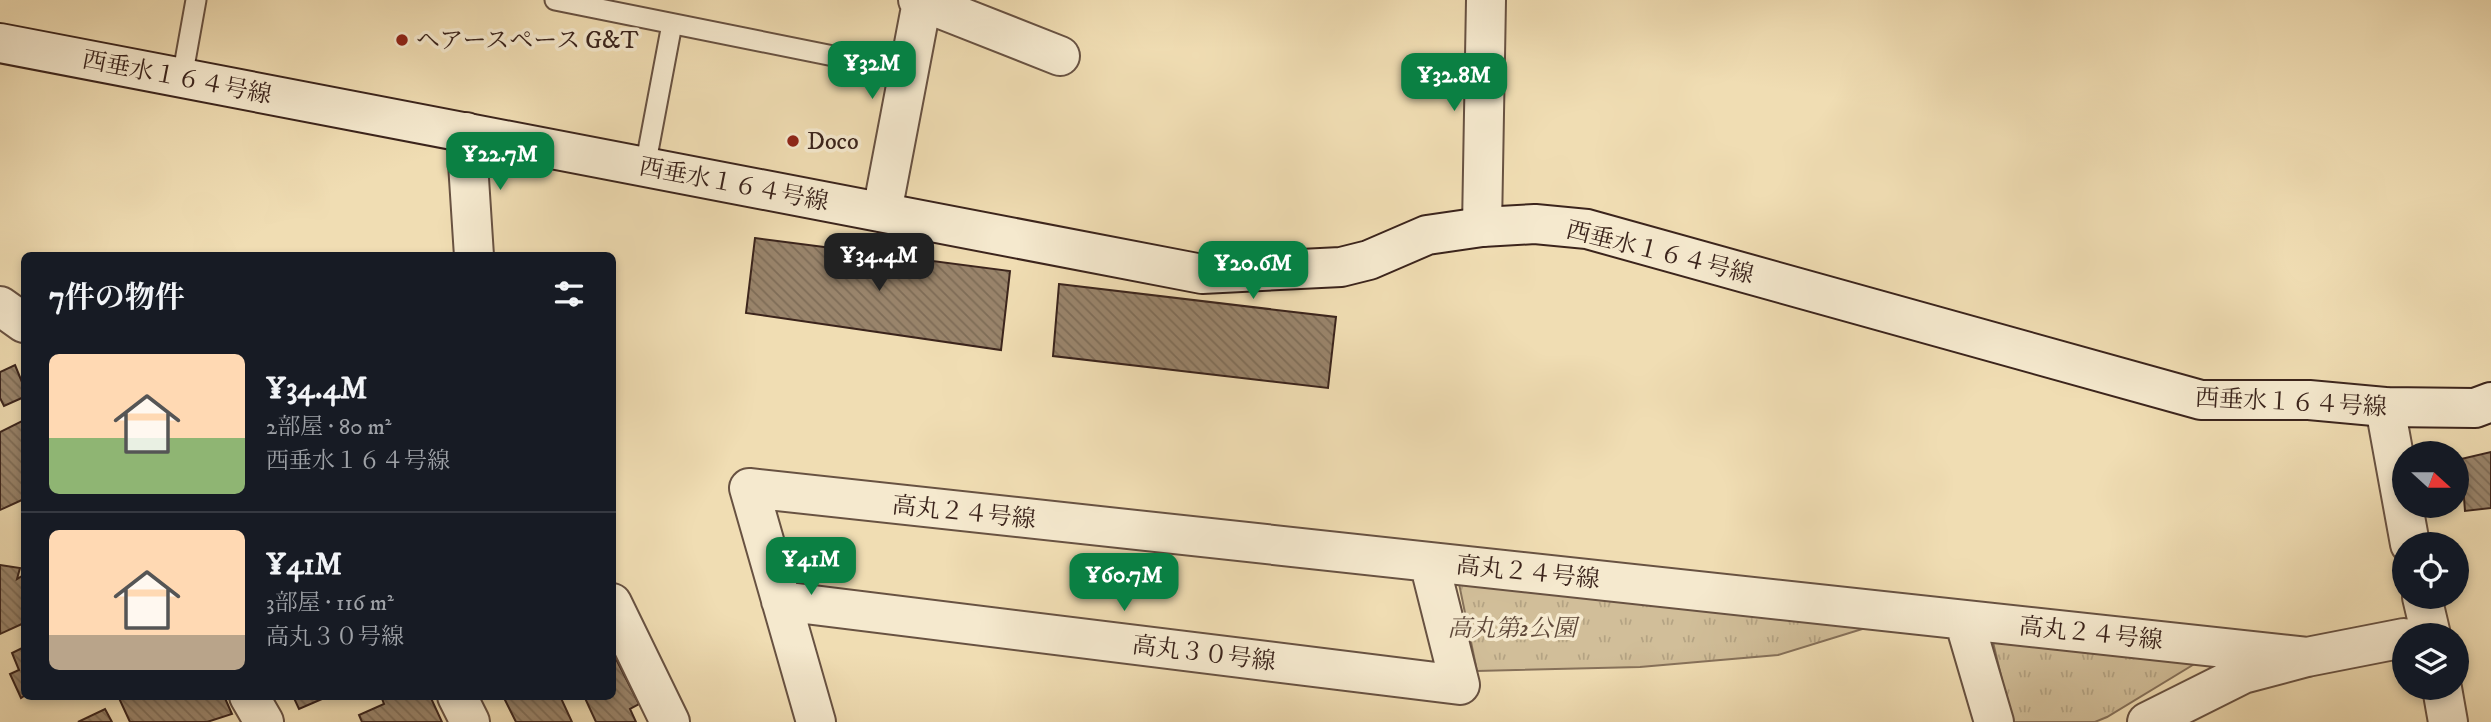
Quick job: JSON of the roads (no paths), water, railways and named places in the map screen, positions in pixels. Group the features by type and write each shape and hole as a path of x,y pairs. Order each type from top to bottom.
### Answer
{"street":[{"path":"1482,227 1486,0"},
{"path":"882,212 920,1 1060,56"},
{"name":"西垂水１６４号線","path":"0,43 1202,274 1341,267 1369,260 1427,235 1482,227 1535,224 1587,229 2201,400 2309,400 2385,407 2486,403"},
{"path":"466,132 474,252"},
{"path":"0,306 21,321"},
{"path":"2385,407 2408,532"},
{"name":"高丸２４号線","path":"781,601 749,488 2307,657"},
{"name":"高丸３０号線","path":"781,601 1460,685 1429,562"},
{"path":"781,601 816,722"},
{"path":"616,611 670,722"},
{"path":"1964,620 1994,722"},
{"path":"2147,722 2243,674 2307,657 2392,641"},
{"path":"251,700 264,722"},
{"path":"459,700 470,722"},
{"path":"2444,700 2448,722"}],"lane":[{"path":"182,78 196,0"},
{"path":"555,0 908,71"},
{"path":"645,167 672,24"}],"place":[{"name":"ヘアースペース G&T","path":"402,40"},
{"name":"Doco","path":"793,141"}],"park label":[{"name":"高丸第2公園","path":"1512,628"}]}
